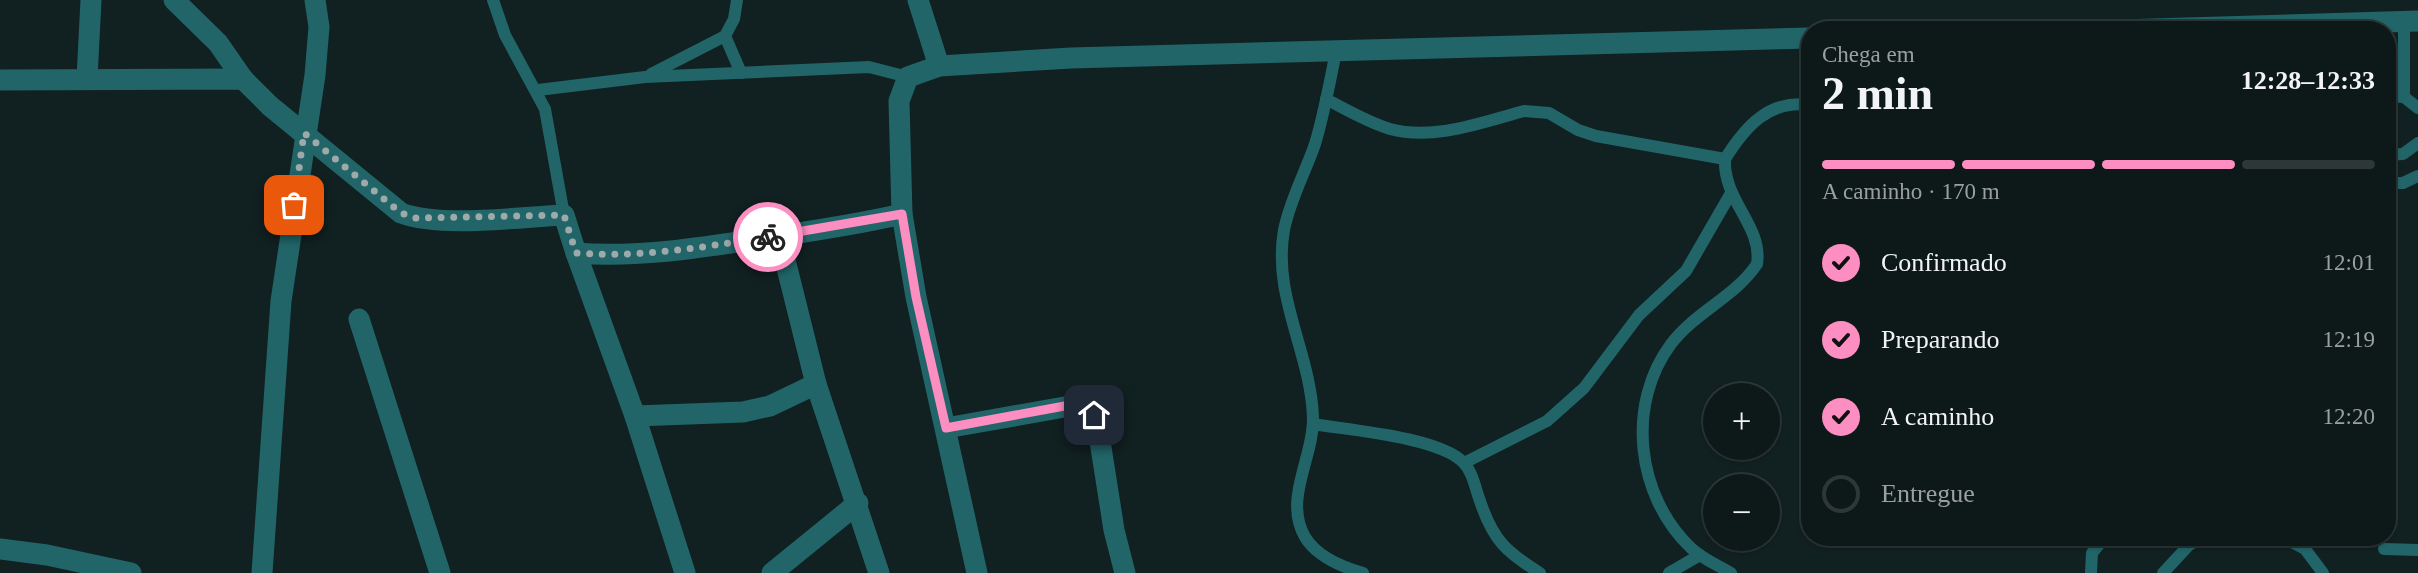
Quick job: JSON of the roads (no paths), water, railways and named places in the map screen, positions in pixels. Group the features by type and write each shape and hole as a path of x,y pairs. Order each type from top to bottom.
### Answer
{"street":[{"path":"87,79 92,0"},
{"path":"174,0 219,43 243,79 401,213 415,218 564,215 635,416 685,573"},
{"path":"262,573 281,301 304,133 315,75 319,27 315,0"},
{"path":"918,0 939,66"},
{"path":"977,573 914,285 902,214 899,101 908,77 939,66 1071,58 1801,38"},
{"path":"0,80 243,79"},
{"path":"576,253 656,254 902,214"},
{"path":"779,236 816,384 858,503 879,573"},
{"path":"359,319 440,573"},
{"path":"635,416 743,412 771,406 816,384"},
{"path":"946,428 1070,405 1090,410 1097,422 1114,530 1125,573"},
{"path":"772,573 858,503"},
{"path":"0,550 70,566 131,573"}],"lane":[{"path":"493,0 505,35 538,90 547,116 564,215"},
{"path":"645,77 725,36 734,19 737,0"},
{"path":"2396,98 2414,102 2412,16"},
{"path":"725,36 741,73"},
{"path":"1336,51 1315,142 1284,232 1285,299 1312,396 1313,424 1298,491 1299,523 1305,538 1325,556 1342,567 1363,573"},
{"path":"538,90 645,77 869,67 908,77"},
{"path":"1326,99 1368,121 1394,130 1443,131 1524,111 1537,111 1596,136 1724,159"},
{"path":"1731,573 1700,555 1679,536 1656,496 1646,470 1643,417 1647,390 1656,368 1672,343 1757,264 1756,240 1724,179 1724,159 1744,132 1771,109 1791,103 1801,104"},
{"path":"2396,155 2416,150"},
{"path":"2396,183 2403,183 2418,176"},
{"path":"1464,463 1547,421 1584,388 1639,315 1686,271 1731,193"},
{"path":"1313,424 1426,443 1441,448 1464,463 1497,540 1540,573"},
{"path":"2091,573 2092,553 2098,546"},
{"path":"2163,573 2188,546"},
{"path":"2298,546 2315,559 2323,573"},
{"path":"2384,549 2418,550"},
{"path":"1669,573 1700,555"}]}
